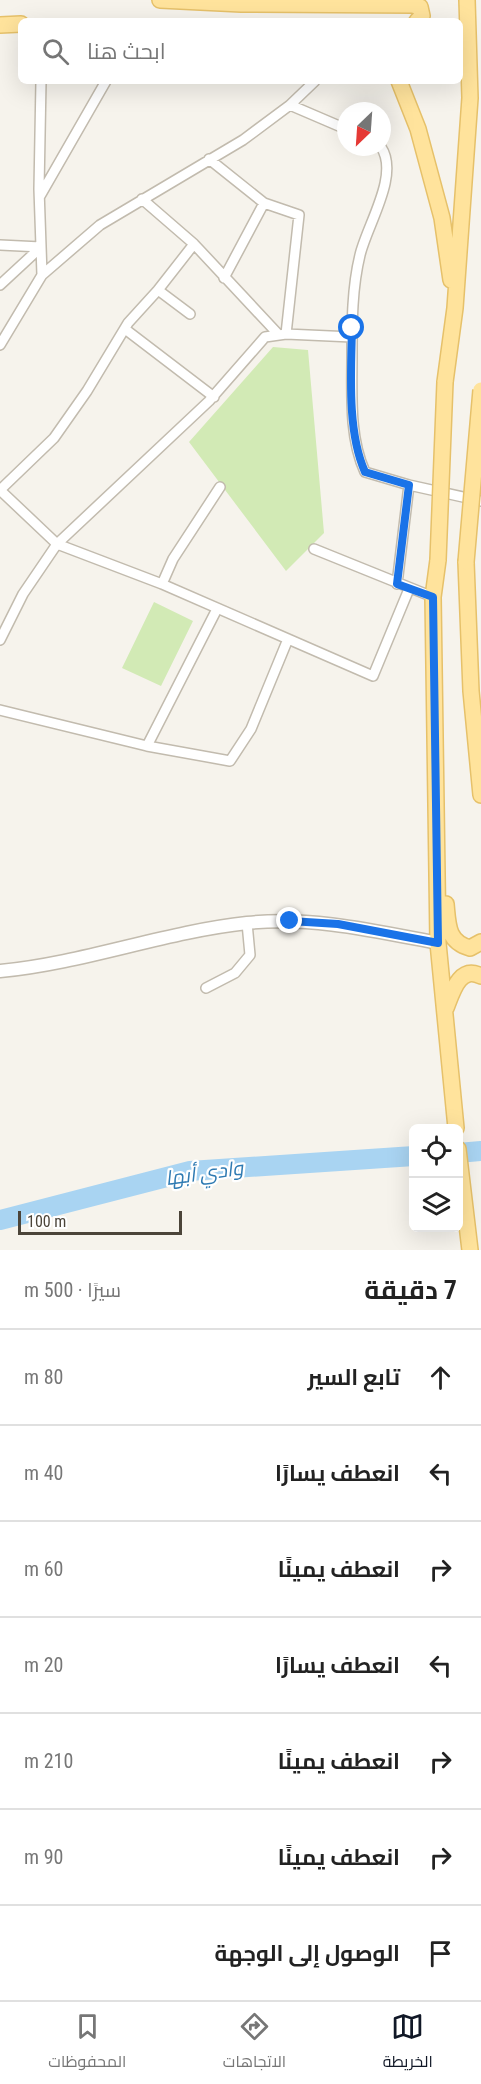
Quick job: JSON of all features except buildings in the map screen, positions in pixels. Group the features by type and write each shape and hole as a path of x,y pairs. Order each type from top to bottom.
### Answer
{"main road":[{"path":"160,0 413,5 420,7 422,11 420,18"},
{"path":"456,1124 438,943 433,597 438,560 445,382 455,308 470,98 467,0"},
{"path":"0,25 18,24"},
{"path":"400,84 418,129 442,218 455,308"},
{"path":"481,390 466,562 471,691 481,795"},
{"path":"436,857 452,938 459,945 470,948 481,942"},
{"path":"445,1010 458,980 465,974 474,972 481,976"},
{"path":"462,1178 470,1250"}],"street":[{"path":"41,84 42,275"},
{"path":"40,196 104,84"},
{"path":"0,345 42,275 100,225 243,140 290,105 312,84"},
{"path":"290,105 337,125"},
{"path":"385,156 388,163 385,184 360,255 352,313 351,402 360,461 365,472 409,485 481,501"},
{"path":"208,159 264,203 299,215 282,335"},
{"path":"142,199 194,244 224,278 282,335"},
{"path":"224,278 264,203"},
{"path":"194,244 125,329 87,391 54,438 0,490 57,544 162,584 373,676 409,589"},
{"path":"0,245 41,247"},
{"path":"0,285 41,247"},
{"path":"158,290 190,314"},
{"path":"125,329 214,397"},
{"path":"1,634 23,594 57,544 214,397 265,337 282,335 352,337"},
{"path":"397,584 409,485"},
{"path":"162,584 172,559 220,487"},
{"path":"314,549 433,597"},
{"path":"147,747 217,609"},
{"path":"0,710 147,747 230,760 251,729 288,639"},
{"path":"0,971 30,968 184,933 248,923 290,921 338,924 438,943"},
{"path":"206,988 235,973 250,956 248,923"}],"green space":[{"path":"273,347 308,350 324,533 286,571 189,442"},
{"path":"154,602 193,621 161,686 122,668"}],"waterway":[{"name":"وادي أبها","path":"463,1153 481,1151"},
{"name":"وادي أبها","path":"0,1220 190,1171 409,1156"}],"route":[{"path":"290,921 338,924 438,943 433,597 397,584 409,485 365,472 360,461 351,402 352,328"}]}
